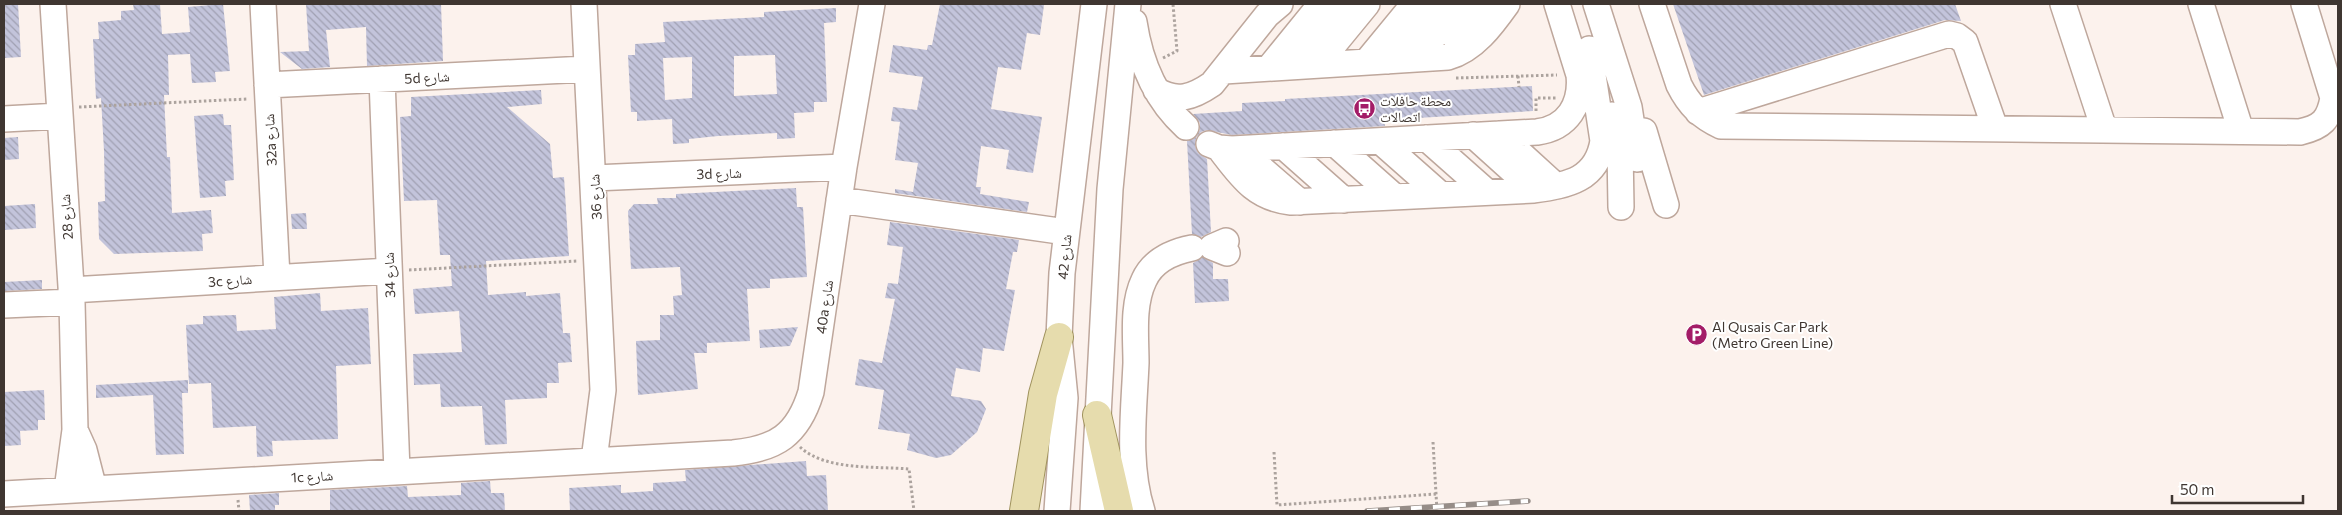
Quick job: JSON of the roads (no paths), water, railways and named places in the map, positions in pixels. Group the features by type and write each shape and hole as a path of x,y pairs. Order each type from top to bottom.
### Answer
{"main road":[{"path":"1024,511 1042,394 1059,338"},
{"path":"1097,415 1119,511"}],"street":[{"name":"شارع 28","path":"53,4 71,296 75,430 67,490"},
{"name":"32a شارع","path":"263,4 277,277"},
{"name":"شارع 36","path":"584,4 603,390 594,460"},
{"name":"40a شارع","path":"620,458 750,452 768,447 784,438 796,426 806,410 811,392 844,167 872,4"},
{"name":"شارع 42","path":"1057,511 1065,398 1059,338 1066,232 1094,4"},
{"path":"1129,4 1138,47 1145,67 1156,90 1173,114 1186,127"},
{"path":"1093,511 1110,189 1129,4"},
{"path":"1156,90 1172,98 1188,97 1212,84 1267,15 1280,4"},
{"path":"1293,67 1322,4"},
{"path":"1293,67 1344,4"},
{"path":"1293,67 1367,4"},
{"path":"1366,62 1392,4"},
{"path":"1366,62 1414,4"},
{"path":"1366,62 1440,4"},
{"path":"1427,59 1461,4"},
{"path":"1427,59 1482,4"},
{"path":"1224,71 1427,59 1465,51 1507,4"},
{"path":"1242,147 1537,132 1553,128 1567,118 1576,105 1580,86 1579,75 1557,4"},
{"path":"1574,4 1618,135 1629,207 1635,139 1625,91 1596,4"},
{"path":"1652,4 1679,85 1686,98 1698,112 1721,126 2300,132 2314,129 2325,121 2331,112 2333,98 2304,4"},
{"path":"2063,4 2104,129"},
{"path":"2201,4 2241,131"},
{"path":"1698,112 1949,34 1957,36 1965,42 1995,128"},
{"path":"1242,147 1322,201 1545,188 1584,176 1601,156 1603,141 1589,49"},
{"name":"5d شارع","path":"268,91 382,79 586,69"},
{"name":"شارع 34","path":"382,79 397,471"},
{"path":"1625,91 1643,128 1666,205"},
{"path":"4,119 60,112"},
{"path":"1499,134 1545,188"},
{"path":"1464,136 1545,188"},
{"path":"1451,194 1464,136"},
{"path":"1369,141 1451,194"},
{"path":"1369,141 1451,194"},
{"path":"1369,141 1451,194"},
{"path":"1369,141 1323,156 1370,198"},
{"path":"1242,147 1322,201"},
{"name":"3d شارع","path":"594,178 844,167"},
{"path":"840,200 1066,232"},
{"path":"1142,511 1136,487 1133,453 1138,296 1151,268 1162,258 1176,251 1214,247"},
{"name":"3c شارع","path":"4,305 71,296 277,277 389,271"},
{"name":"شارع 36","path":"603,390 620,458"},
{"name":"شارع 28","path":"75,430 84,450 94,488"},
{"name":"1c شارع","path":"4,494 620,458"}],"railway":[{"path":"1367,511 1528,501"}],"place":[{"name":"محطة حافلات اتصالات","path":"1364,108"},
{"name":"Al Qusais Car Park (Metro Green Line)","path":"1696,334"}]}
